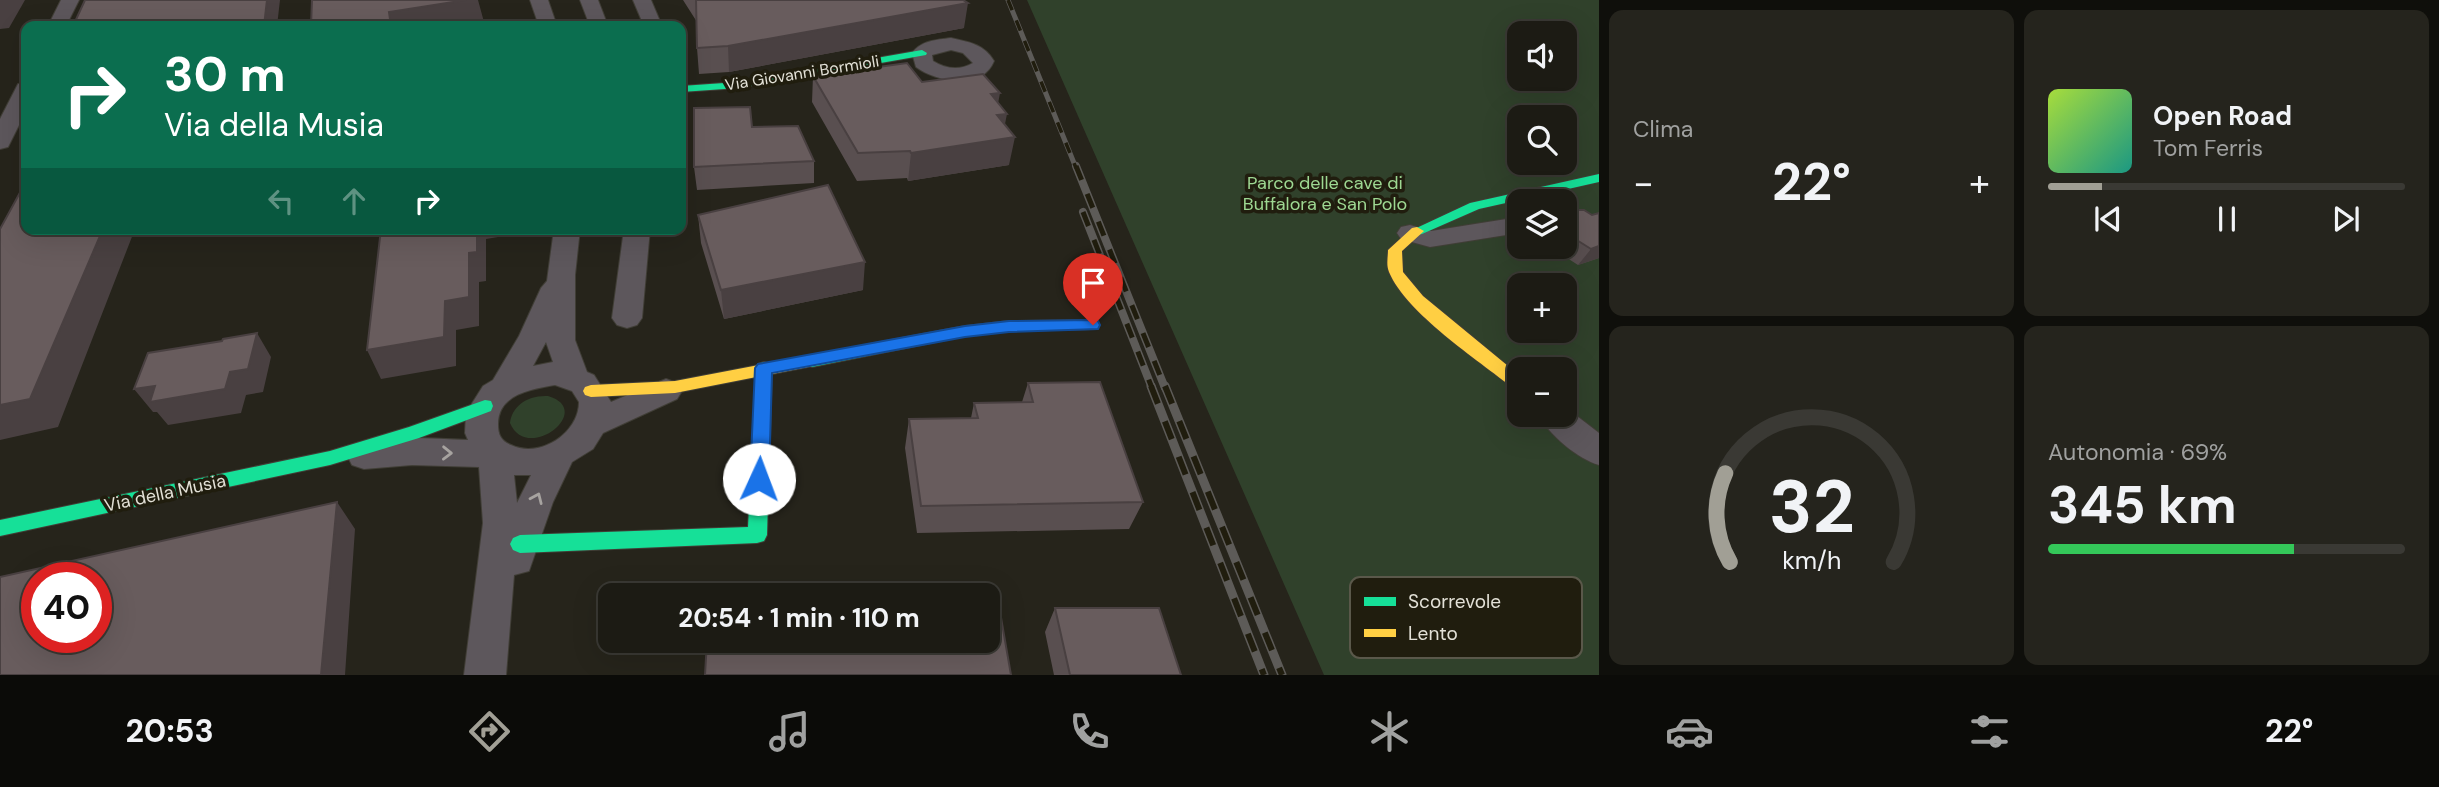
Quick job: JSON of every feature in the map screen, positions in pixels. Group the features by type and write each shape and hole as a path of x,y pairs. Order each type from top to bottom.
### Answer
{"street":[{"path":"60,21 70,0"},
{"path":"539,0 546,21"},
{"path":"589,0 597,21"},
{"path":"642,0 651,21"},
{"name":"Via Giovanni Bormioli","path":"686,89 739,85 922,53"},
{"path":"0,142 21,99"},
{"path":"1507,374 1424,304 1404,283 1394,270 1391,259 1395,249 1410,233 1441,217 1599,178"},
{"path":"1410,233 1430,239 1507,227"},
{"path":"566,235 561,275 561,340 596,411 593,424"},
{"path":"627,318 636,235"},
{"path":"486,666 501,523 495,454 485,444 479,432 480,419 534,337 561,275"},
{"name":"Via della Musia","path":"330,458 412,452 495,454 508,460 525,462 559,454 574,446 593,424 675,387 965,331 1009,326 1093,325"},
{"path":"520,544 757,535 764,368"},
{"name":"Via della Musia","path":"0,528 330,458 413,433 539,374 557,373 582,384 675,387"},
{"path":"1569,427 1599,452"},
{"path":"486,666 520,544 535,502 559,454"}],"green space":[{"name":"Parco delle cave di Buffalora e San Polo","path":"1027,0 1599,0 1599,675 1324,675"},
{"path":"548,396 561,403 565,412 562,422 542,436 530,438 518,434 510,423 517,407 527,400"}],"building":[{"path":"85,0 267,0 265,21 75,21"},
{"path":"312,0 466,0 389,12 390,21 311,21"},
{"path":"696,0 963,0 968,3 728,46 697,48"},
{"path":"907,63 922,82 983,74 1000,93 991,94 1007,114 997,115 1015,137 911,153 858,153 813,76"},
{"path":"750,107 752,127 798,126 814,161 694,167 694,108"},
{"path":"828,185 865,262 721,290 698,215"},
{"path":"21,191 21,235 100,235 30,399 0,405 0,229"},
{"path":"1577,210 1584,210 1592,215 1599,213 1599,246 1591,249 1577,240"},
{"path":"380,235 477,235 477,252 469,253 469,297 445,301 444,337 367,350"},
{"path":"257,333 248,369 230,372 225,389 150,402 155,386 134,389 148,353"},
{"path":"1100,382 1143,502 921,506 909,419 978,418 974,403 1033,402 1028,383"},
{"path":"337,502 321,675 0,675 0,577 21,572 21,653 112,653 112,562 67,562"},
{"path":"1055,608 1159,608 1181,675 1070,675"},
{"path":"1000,612 1011,675 705,675 706,653 1000,653"}],"railway":[{"path":"1008,0 1076,168"},
{"path":"1076,166 1165,388"},
{"path":"1083,212 1152,388"},
{"path":"1151,386 1264,675"},
{"path":"1165,386 1282,675"}],"traffic: fast":[{"path":"686,89 739,85 922,53"},
{"path":"1417,231 1475,206 1599,178"},
{"path":"812,361 965,331 1009,326 1092,325"},
{"path":"520,544 757,535 764,368"},
{"path":"0,528 330,458 413,433 485,406"}],"traffic: slow":[{"path":"1417,231 1395,250 1395,270 1404,285 1434,315 1507,374"},
{"path":"591,391 675,387 812,361"}],"route":[{"path":"759,479 764,368 965,331 1009,326 1093,325"}]}
